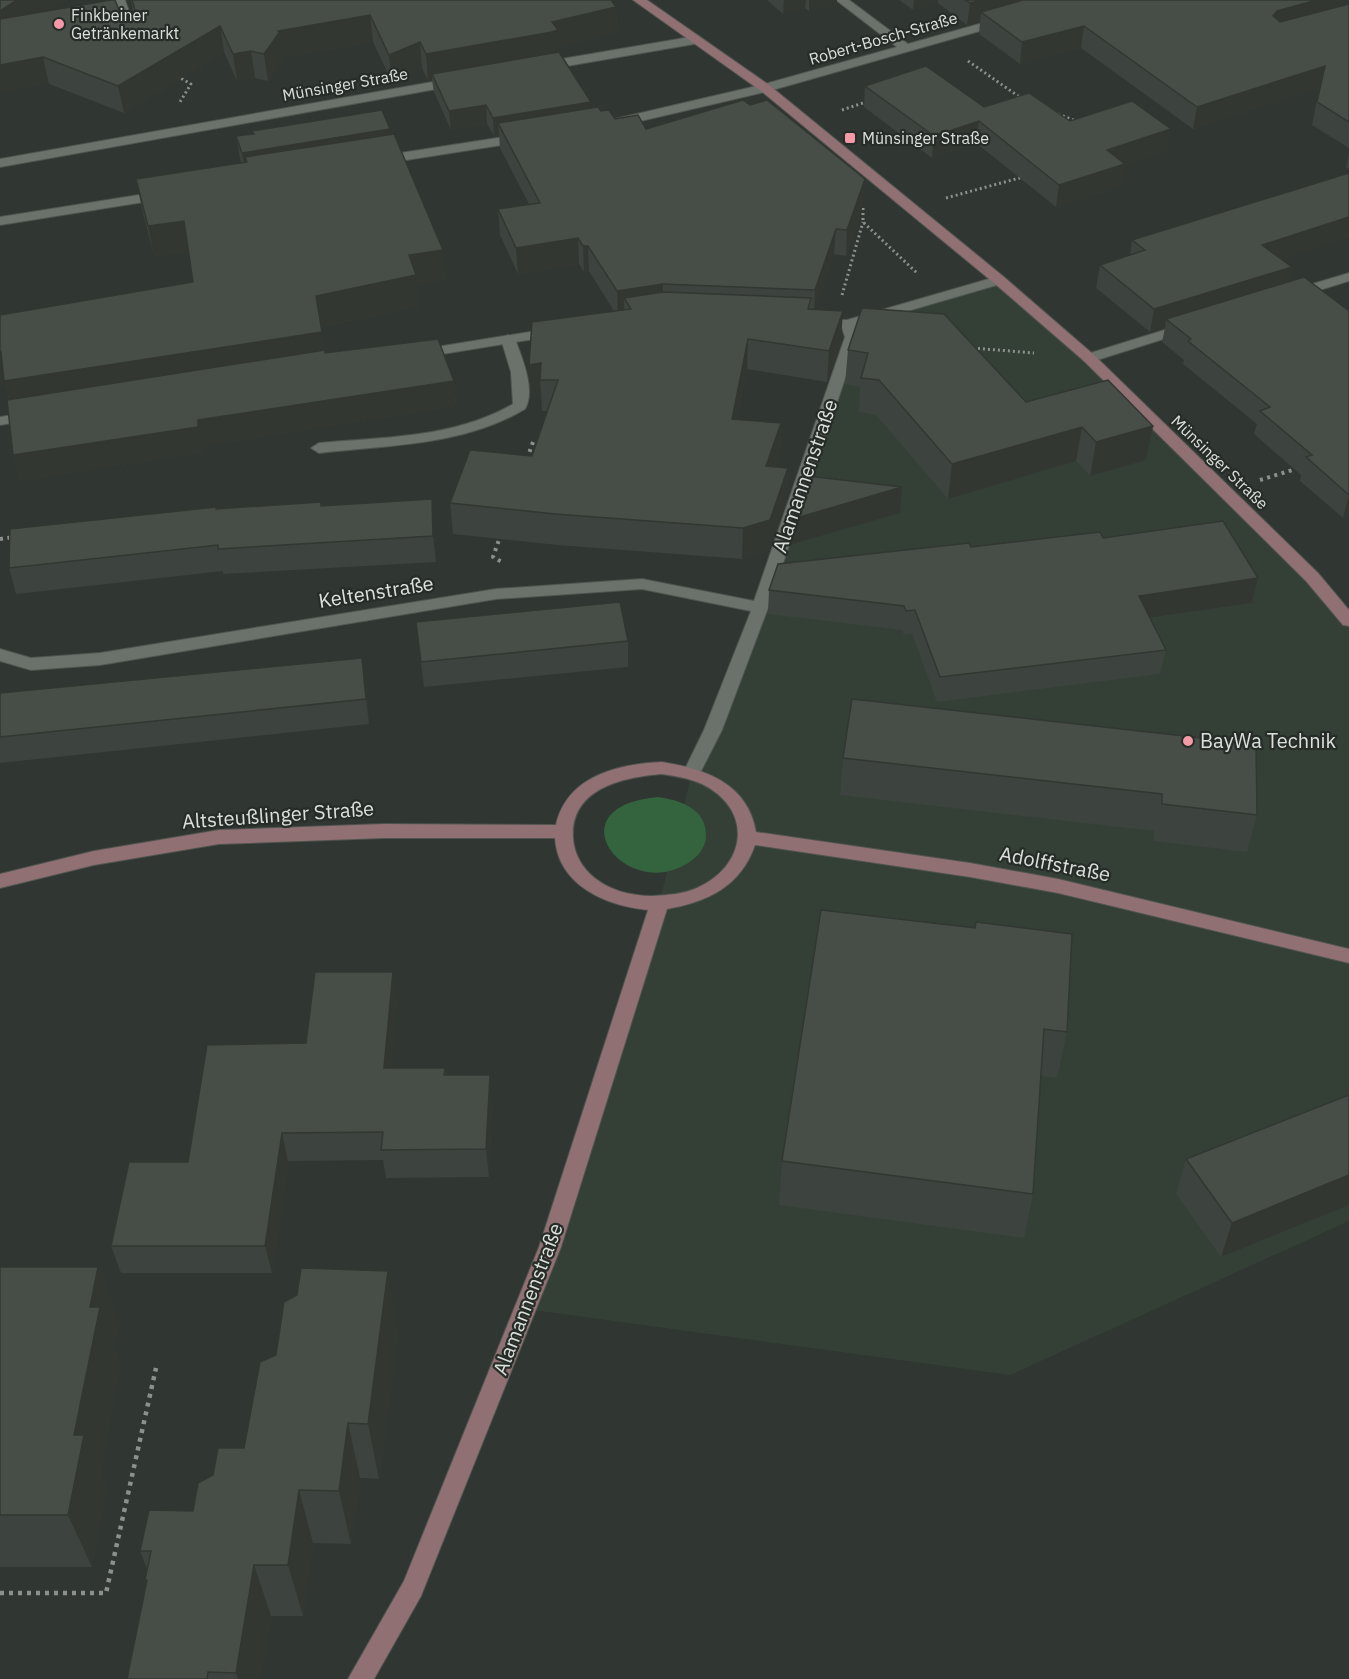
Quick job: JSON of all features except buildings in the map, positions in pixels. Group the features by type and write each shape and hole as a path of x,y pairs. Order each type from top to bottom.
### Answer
{"street":[{"path":"119,0 132,36"},
{"name":"Münsinger Straße","path":"639,0 765,88 999,280 1089,358 1312,577 1349,621"},
{"path":"842,0 907,49"},
{"name":"Robert-Bosch-Straße","path":"600,125 635,120 765,88 1014,18"},
{"path":"533,69 696,40"},
{"name":"Münsinger Straße","path":"0,163 467,80"},
{"path":"367,163 542,135"},
{"path":"0,221 177,193"},
{"path":"1275,300 1349,277"},
{"path":"802,321 848,324 999,280"},
{"name":"Alamannenstraße","path":"692,773 713,730 760,608 852,337 848,324"},
{"path":"1089,358 1196,324"},
{"path":"400,357 563,331"},
{"path":"319,448 452,433 506,417 520,406 522,392 518,367 508,339"},
{"path":"0,421 44,414"},
{"name":"Keltenstraße","path":"0,655 31,664 100,658 496,594 642,584 760,608"},
{"path":"662,768 692,773 714,782 733,798 745,816 748,837 744,857 731,875 711,890 686,899 659,903 628,900 600,890 579,874 566,854 562,832 569,811 584,792 606,778 633,770 662,768"},
{"name":"Altsteußlinger Straße","path":"0,881 94,858 219,837 384,831 562,832"},
{"name":"Adolffstraße","path":"748,837 952,868 1100,894 1284,942 1349,956"},
{"name":"Alamannenstraße","path":"360,1679 413,1588 550,1247 659,903"}],"path":[{"path":"938,40 1017,97 1027,101"},
{"path":"807,122 873,100"},
{"path":"1055,113 1082,123"},
{"path":"911,207 1026,176"},
{"path":"848,324 839,306 862,222 863,190 882,184"},
{"path":"862,222 941,297"},
{"path":"970,348 1089,358"},
{"path":"525,463 533,442"},
{"path":"1225,492 1302,467"},
{"path":"504,525 493,557 545,591"},
{"path":"0,539 20,536"},
{"path":"0,1593 106,1593 156,1368"}],"shaded area":[{"path":"999,280 1089,358 1349,621 1349,1221 1010,1375 526,1309 659,904 692,773 852,337 848,324"}],"green space":[{"path":"658,797 683,804 697,813 705,827 706,839 697,856 673,870 649,872 627,865 612,852 605,835 608,818 625,805"}],"place":[{"name":"Finkbeiner Getränkemarkt","path":"59,24"},
{"name":"Münsinger Straße","path":"850,138"},
{"name":"BayWa Technik","path":"1188,741"}]}
